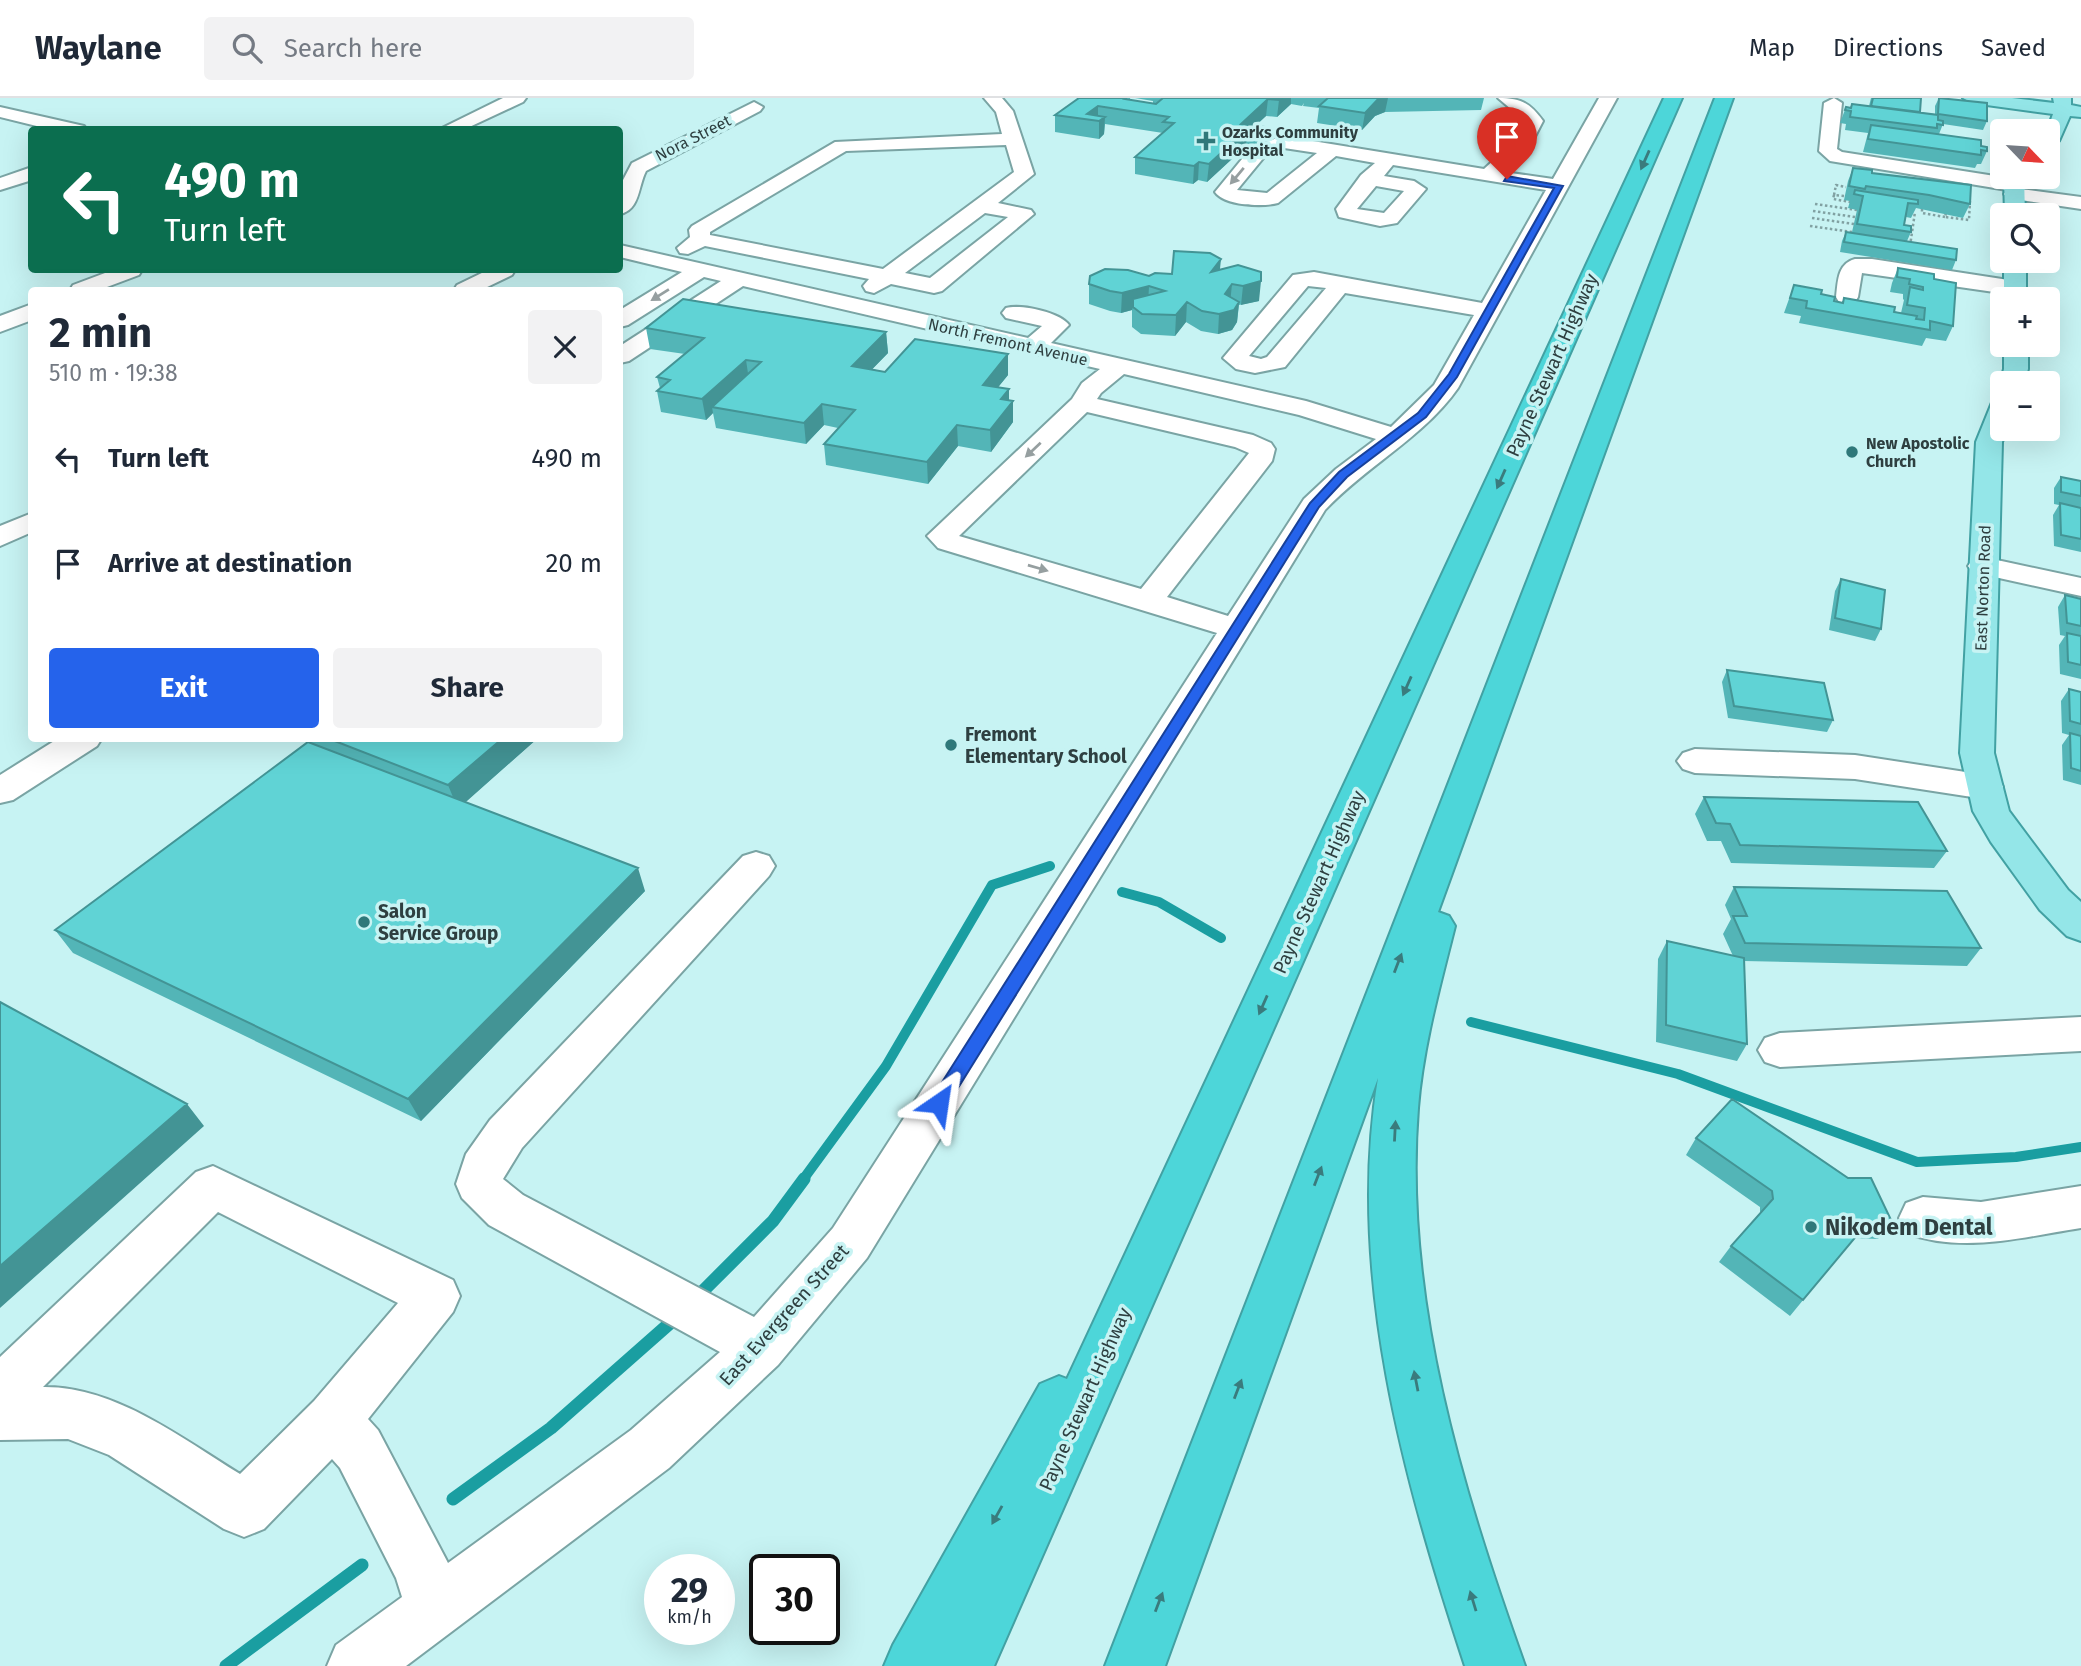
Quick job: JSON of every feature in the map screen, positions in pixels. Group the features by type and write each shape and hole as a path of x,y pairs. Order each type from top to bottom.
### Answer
{"highway":[{"name":"Payne Stewart Highway","path":"964,1666 1673,98"},
{"path":"1135,1666 1724,98"},
{"path":"1484,733 1407,1035 1394,1132 1394,1204 1409,1343 1424,1423 1449,1522 1495,1666"},
{"path":"914,1666 1206,1133"}],"main road":[{"path":"1972,98 2069,107 2060,125"},
{"name":"East Norton Road","path":"1990,439 1977,753 1991,811 2004,833 2072,907"}],"street":[{"path":"456,126 517,98"},
{"path":"849,305 1024,174 1004,111 993,98"},
{"path":"1494,176 1492,173 1513,155 1531,134 1534,121 1523,108 1507,98"},
{"name":"East Evergreen Street","path":"357,1666 650,1449 760,1348 850,1243 1314,505 1343,474 1429,408 1454,375 1608,98"},
{"name":"Nora Street","path":"623,205 630,198 633,174 639,167 754,107 730,102"},
{"path":"1833,103 1828,152 1837,157 1990,181"},
{"path":"0,111 62,126"},
{"path":"701,239 699,230 842,146 901,153 950,151 979,140 1013,139"},
{"path":"979,140 992,183 1005,188"},
{"path":"1332,150 1271,200 1228,195 1225,192 1258,152 1282,142 1559,186"},
{"path":"1368,179 1388,159"},
{"path":"0,184 28,174"},
{"path":"2029,189 2081,203"},
{"path":"665,262 701,239 934,286 1024,215 982,206"},
{"name":"North Fremont Avenue","path":"623,252 1307,409 1395,436"},
{"path":"1847,297 1851,271 1856,266 1872,266 1990,289"},
{"path":"623,318 700,270"},
{"path":"88,287 124,273"},
{"path":"471,287 498,273"},
{"path":"623,354 739,279"},
{"path":"1346,285 1336,288 1276,362 1262,367 1238,362 1236,358 1301,280 1314,279 1489,311"},
{"path":"1014,313 1054,321 1057,325 1032,347"},
{"path":"0,325 28,314"},
{"path":"968,332 964,339 971,349 1057,377 1087,395 1244,441 1262,449 1262,455 1148,600"},
{"path":"1118,367 942,536 948,542 1148,600 1236,629"},
{"path":"1307,409 1372,411 1398,407 1420,400 1454,375"},
{"path":"0,537 28,523"},
{"path":"1983,566 2081,587"},
{"path":"0,792 79,742"},
{"path":"1696,761 1855,767 1983,780"},
{"path":"756,866 506,1134 482,1168 479,1184 489,1197 506,1210 688,1306 760,1348"},
{"path":"1780,1050 2081,1034"},
{"path":"0,1393 214,1186 435,1296 333,1420 244,1509 126,1435 68,1413 0,1414"},
{"path":"1923,1218 1981,1223 2081,1207"},
{"path":"333,1420 359,1449 421,1567 435,1608"}],"path":[{"path":"1846,187 1837,184 1833,199 1857,203"},
{"path":"1834,195 1844,197"},
{"path":"1907,211 1922,211 1969,220 1970,196"},
{"path":"1815,204 1857,210"},
{"path":"1813,211 1855,217"},
{"path":"1909,247 1915,212"},
{"path":"1812,218 1854,224"},
{"path":"1810,226 1852,232"}],"building":[{"path":"1079,98 1127,98 1125,99 1156,104 1163,98 1281,98 1268,99 1241,124 1265,127 1261,131 1247,129 1209,164 1199,162 1194,166 1135,157 1174,123 1163,122 1169,117 1098,106 1087,114 1105,117 1099,121 1055,115"},
{"path":"1328,98 1381,98 1365,113 1319,106"},
{"path":"1873,98 1921,98 1920,112 1871,106"},
{"path":"1939,98 1987,103 1987,121 1938,114"},
{"path":"1852,104 1938,115 1938,120 1943,121 1943,125 1937,124 1937,128 1850,117 1851,111 1845,110 1846,107 1851,108"},
{"path":"1871,125 1981,140 1981,146 1987,147 1987,151 1981,150 1981,155 1868,139"},
{"path":"1853,168 1872,170 1872,173 1971,185 1970,204 1929,195 1849,186"},
{"path":"1855,190 1918,200 1918,204 1908,203 1904,225 1911,226 1911,232 1857,224 1863,196 1854,194"},
{"path":"1846,232 1957,249 1956,260 1844,242"},
{"path":"1174,251 1210,253 1221,259 1211,272 1238,265 1261,272 1261,281 1243,286 1232,284 1225,294 1239,302 1234,310 1219,314 1202,311 1187,302 1176,315 1142,314 1133,307 1133,299 1165,291 1149,286 1122,293 1089,284 1090,276 1105,269 1128,270 1149,276 1155,273 1172,274"},
{"path":"1898,268 1934,274 1934,279 1956,283 1953,326 1930,321 1930,330 1806,308 1807,301 1790,298 1794,285 1822,290 1821,294 1835,297 1834,301 1843,303 1844,298 1895,307 1894,312 1924,320 1925,308 1907,305 1910,287 1923,290 1923,287 1909,284 1910,279 1897,277"},
{"path":"683,299 886,332 852,366 885,372 915,339 1008,354 983,385 1009,389 1001,399 1013,401 990,430 957,425 927,462 824,444 855,410 822,404 804,423 712,407 761,362 746,360 702,399 657,391 670,380 657,377 704,338 646,328"},
{"path":"2061,477 2081,481 2081,496 2061,492"},
{"path":"2060,503 2081,508 2081,539 2061,535"},
{"path":"1841,579 1885,590 1881,629 1835,618"},
{"path":"2065,595 2081,599 2081,626 2067,623"},
{"path":"2067,633 2081,636 2081,665 2068,662"},
{"path":"1727,670 1824,683 1833,720 1734,706"},
{"path":"2069,689 2081,692 2081,724 2070,721"},
{"path":"2070,733 2081,736 2081,771 2071,768"},
{"name":"Salon Service Group","path":"308,742 638,868 408,1099 55,930"},
{"path":"337,742 498,742 448,785"},
{"path":"1704,797 1918,802 1947,851 1740,845 1730,824 1716,823"},
{"path":"1734,887 1947,891 1981,948 1745,943 1733,916 1747,916"},
{"path":"1667,941 1744,958 1747,1044 1666,1025"},
{"path":"0,1002 187,1104 0,1266"},
{"name":"Nikodem Dental","path":"1732,1099 1848,1178 1871,1178 1892,1222 1868,1222 1803,1300 1731,1246 1773,1199 1772,1191 1696,1138"}],"waterway":[{"path":"802,1181 886,1066 992,885 1050,866"},
{"path":"1122,892 1159,902 1221,938"},
{"path":"1471,1022 1678,1074 1917,1162 2016,1157 2081,1147"},
{"path":"696,1298 773,1221 804,1179"},
{"path":"453,1499 551,1428 678,1316"},
{"path":"226,1666 362,1565"}],"place":[{"name":"Ozarks Community Hospital","path":"1206,141"},
{"name":"New Apostolic Church","path":"1852,452"},
{"name":"Fremont Elementary School","path":"951,745"},
{"name":"Salon Service Group","path":"364,922"},
{"name":"Nikodem Dental","path":"1811,1227"}],"route":[{"path":"939,1103 1314,505 1343,474 1422,415 1454,375 1559,186 1507,179"}]}
